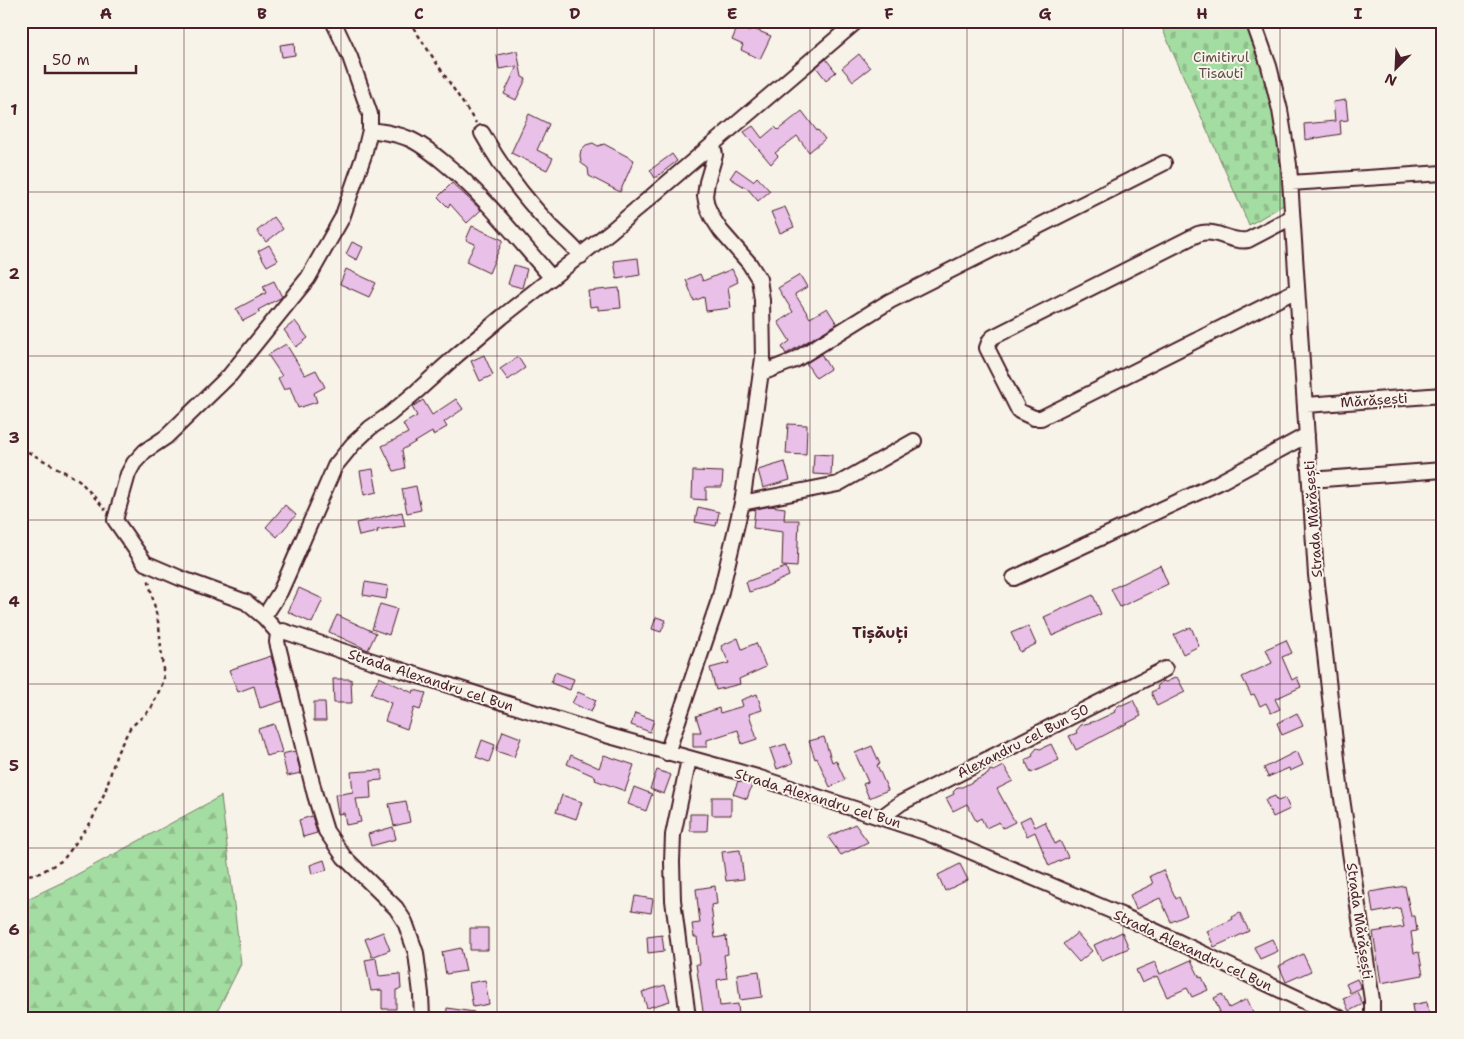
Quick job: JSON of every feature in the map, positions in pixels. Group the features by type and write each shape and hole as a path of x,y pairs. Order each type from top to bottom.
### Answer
{"street":[{"path":"332,21 338,30 359,78 370,114 370,130 364,154 342,218 308,278 230,375 166,437 145,451 134,462 128,474 115,520 146,563 180,578 246,602 264,617 278,633 277,642 315,795 326,831 344,857 396,908 406,922 416,953 422,1018"},
{"name":"Strada Mărășești","path":"1253,21 1269,66 1280,110 1289,165 1316,575 1338,776 1372,1000 1372,1018"},
{"path":"264,617 280,592 335,466 353,444 417,391 502,316 581,256 713,145 851,24"},
{"path":"370,130 399,134 409,138 421,144 453,170 501,217 551,278"},
{"path":"482,133 503,169 552,227 581,256"},
{"path":"667,753 719,600 742,503 762,373 763,318 759,280 749,263 712,217 707,206 705,196 715,155 713,145"},
{"path":"762,373 795,360 890,301 1164,163"},
{"path":"1290,183 1443,174"},
{"path":"1292,217 1248,240 1241,241 1214,232 1198,234 993,337 987,348 1019,411 1034,418 1040,418 1297,290"},
{"name":"Mărășești","path":"1306,405 1443,395"},
{"path":"1014,578 1218,483 1308,435"},
{"path":"742,503 838,484 914,441"},
{"path":"1310,480 1443,470"},
{"name":"Strada Alexandru cel Bun","path":"278,633 283,631 419,676 667,753 757,777 925,832 1121,915 1340,1018"},
{"name":"Alexandru cel Bun 50","path":"882,817 901,803 1166,669"},
{"path":"688,1018 673,900 672,862 673,835 689,759"}],"path":[{"path":"409,21 482,133"},
{"path":"21,448 79,480 115,520"},
{"path":"21,876 40,873 63,860 91,822 105,792 117,753 130,728 151,709 164,680 159,626 146,563"}],"green space":[{"name":"Cimitirul Tisauti","path":"1159,21 1247,21 1268,83 1280,127 1287,203 1249,225"},
{"path":"221,796 241,964 214,1018 21,1018 21,902 65,881"}],"building":[{"path":"738,26 749,32 751,28 771,36 760,59 741,50 743,45 732,40"},
{"path":"294,43 295,55 282,57 280,45"},
{"path":"517,51 522,77 526,79 516,100 504,94 517,66 499,69 497,55"},
{"path":"859,54 870,68 853,81 842,68"},
{"path":"826,59 836,72 826,80 816,67"},
{"path":"1346,100 1348,120 1340,121 1341,134 1305,140 1304,124 1335,121 1333,102"},
{"path":"802,111 825,139 809,152 797,136 775,153 778,156 771,164 744,132 753,126 762,138 775,127 778,130"},
{"path":"529,114 549,124 537,150 553,158 547,170 511,153"},
{"path":"593,143 598,146 604,144 634,160 620,192 589,176 588,168 581,163 581,150 586,145"},
{"path":"672,154 677,161 655,178 650,170"},
{"path":"736,169 753,181 757,177 770,191 758,201 748,189 730,178"},
{"path":"452,183 481,210 467,223 450,204 448,207 438,197"},
{"path":"785,207 794,227 780,233 771,212"},
{"path":"274,217 283,229 266,242 257,231"},
{"path":"472,226 503,240 489,273 466,262 475,244 466,240"},
{"path":"352,242 363,247 357,260 346,254"},
{"path":"269,245 278,260 267,266 258,251"},
{"path":"638,258 640,275 617,279 614,261"},
{"path":"514,265 527,269 522,288 508,284"},
{"path":"346,269 376,283 369,297 340,284"},
{"path":"732,269 738,282 728,287 731,308 706,311 704,297 694,301 686,280 700,274 703,281"},
{"path":"800,275 807,287 795,294 810,318 827,308 837,324 786,354 782,347 790,341 778,322 793,312 778,288"},
{"path":"274,281 282,297 258,310 260,312 243,321 236,309 266,293 263,286"},
{"path":"619,288 621,308 598,310 598,306 590,307 588,291"},
{"path":"295,321 308,338 296,347 284,330"},
{"path":"286,344 305,375 316,370 325,387 314,393 317,402 298,408 290,387 284,390 278,378 282,376 268,355"},
{"path":"821,354 830,369 816,378 806,363"},
{"path":"484,355 493,375 480,381 471,361"},
{"path":"518,357 525,368 508,380 500,369"},
{"path":"456,399 463,409 444,422 447,427 433,435 432,432 402,450 405,468 394,471 382,446 408,433 403,424 417,416 412,407 423,400 432,415"},
{"path":"788,424 807,425 806,455 786,454"},
{"path":"814,454 832,455 831,475 813,474"},
{"path":"785,462 790,480 763,488 758,470"},
{"path":"373,469 377,492 364,495 360,471"},
{"path":"693,471 723,472 722,487 706,487 706,500 692,499"},
{"path":"416,486 421,510 407,513 402,489"},
{"path":"285,505 296,515 277,537 266,527"},
{"path":"770,506 785,508 784,520 799,520 797,567 782,566 783,532 753,528 755,509"},
{"path":"698,507 719,512 716,526 695,522"},
{"path":"402,512 405,526 377,530 378,532 359,536 356,523"},
{"path":"1160,565 1168,584 1120,607 1111,589"},
{"path":"786,567 789,576 749,592 746,582"},
{"path":"365,582 388,586 386,599 363,595"},
{"path":"299,588 323,599 312,623 288,612"},
{"path":"1093,595 1101,614 1052,636 1044,617"},
{"path":"380,604 397,609 389,635 372,629"},
{"path":"337,615 376,633 368,650 329,632"},
{"path":"656,617 666,620 661,632 652,629"},
{"path":"1028,626 1036,644 1020,652 1011,633"},
{"path":"1191,627 1199,646 1183,654 1174,635"},
{"path":"738,638 742,649 756,643 766,667 739,679 740,684 716,690 710,668 729,663 721,646"},
{"path":"1286,640 1292,653 1282,657 1292,680 1297,677 1301,687 1275,699 1280,709 1271,713 1266,703 1260,706 1254,694 1251,695 1242,677 1272,663 1266,649"},
{"path":"271,656 283,701 260,708 254,686 238,692 229,670"},
{"path":"555,672 574,679 570,690 551,683"},
{"path":"379,677 413,693 414,690 426,693 420,710 414,708 407,729 385,721 391,703 371,694"},
{"path":"1177,677 1185,692 1157,706 1151,692 1158,689 1157,687 1162,681 1166,682"},
{"path":"333,679 351,679 352,703 334,703"},
{"path":"578,692 596,700 591,712 572,703"},
{"path":"757,694 762,710 749,714 757,739 742,744 738,730 707,740 707,747 693,747 693,732 701,732 696,716 719,708 720,713 743,706 741,700"},
{"path":"1133,700 1141,716 1076,750 1069,736 1077,733 1076,731 1081,725 1096,721 1115,712 1114,710 1119,705"},
{"path":"314,702 325,702 326,721 314,721"},
{"path":"635,713 654,720 650,732 631,725"},
{"path":"1297,713 1303,726 1282,735 1277,723"},
{"path":"274,724 282,752 266,756 258,729"},
{"path":"503,731 521,738 514,757 496,751"},
{"path":"824,737 832,762 836,760 845,780 830,787 817,758 815,759 809,741"},
{"path":"482,740 495,745 489,762 476,757"},
{"path":"786,744 793,763 777,769 770,749"},
{"path":"1051,744 1059,760 1031,773 1025,760 1033,756 1032,754 1037,748 1040,749"},
{"path":"872,746 880,764 877,765 888,790 869,798 863,784 868,782 855,753"},
{"path":"295,751 301,773 287,776 282,754"},
{"path":"1297,751 1303,765 1290,771 1289,768 1268,777 1264,768"},
{"path":"571,755 599,768 604,755 634,765 625,791 595,780 596,777 567,764"},
{"path":"1004,766 1013,781 997,789 1015,822 1003,828 999,822 986,828 981,818 976,821 967,804 953,811 946,798 954,794 953,792 958,787 962,787 988,774 990,770 994,771"},
{"path":"382,770 382,780 370,781 371,798 356,799 361,822 346,825 344,813 338,814 335,795 353,792 351,772"},
{"path":"657,770 671,775 664,794 650,789"},
{"path":"738,781 752,785 747,799 733,794"},
{"path":"634,787 652,794 646,811 628,804"},
{"path":"562,795 582,802 576,819 556,812"},
{"path":"1275,796 1278,801 1285,798 1290,809 1273,817 1265,800"},
{"path":"712,797 731,797 731,815 712,815"},
{"path":"406,801 410,822 394,826 389,804"},
{"path":"690,814 708,814 707,831 690,831"},
{"path":"312,816 317,833 303,837 299,820"},
{"path":"1030,816 1035,827 1045,822 1055,844 1060,841 1068,857 1049,866 1035,832 1027,836 1020,821"},
{"path":"855,824 868,842 841,855 828,837"},
{"path":"393,827 396,839 371,846 368,834"},
{"path":"740,850 744,879 726,881 722,852"},
{"path":"324,860 327,870 312,874 310,865"},
{"path":"960,864 968,880 945,891 938,875"},
{"path":"1163,870 1176,899 1179,897 1187,915 1171,922 1160,898 1136,909 1130,895 1153,884 1150,876"},
{"path":"715,886 717,904 711,905 715,938 726,936 728,954 724,955 727,978 717,980 720,1006 738,1004 739,1017 704,1018 696,964 700,964 697,937 694,937 692,924 700,923 696,889"},
{"path":"1405,886 1411,916 1415,916 1417,931 1411,932 1414,953 1419,952 1423,975 1381,983 1373,932 1404,927 1400,908 1373,913 1370,892"},
{"path":"635,896 653,899 651,913 632,910"},
{"path":"1240,913 1249,931 1214,947 1207,931 1233,919 1232,917"},
{"path":"470,928 488,928 488,950 470,950"},
{"path":"383,932 390,950 372,957 365,939"},
{"path":"1122,932 1129,948 1101,960 1094,945"},
{"path":"1077,933 1092,951 1079,962 1063,944"},
{"path":"662,935 664,951 648,953 647,937"},
{"path":"1272,939 1278,951 1260,959 1254,947"},
{"path":"461,948 466,971 446,974 442,952"},
{"path":"1303,954 1311,971 1286,982 1279,966"},
{"path":"376,958 379,976 400,974 401,989 396,990 396,1009 382,1009 382,990 371,991 365,960"},
{"path":"1191,960 1208,990 1192,997 1187,988 1167,997 1157,976 1142,983 1136,970 1155,962 1160,974"},
{"path":"759,971 762,997 740,1000 737,974"},
{"path":"1357,979 1361,988 1350,993 1346,984"},
{"path":"485,980 489,1004 473,1007 469,983"},
{"path":"665,985 670,1001 647,1008 642,992"},
{"path":"1357,992 1363,1004 1349,1011 1343,998"},
{"path":"1222,994 1229,1008 1247,999 1256,1018 1207,1018 1220,1012 1214,998"},
{"path":"1427,1002 1430,1018 1414,1018 1412,1005"},
{"path":"447,1008 474,1012 474,1018 446,1018"}],"district":[{"name":"Tișăuți","path":"880,632"}]}
